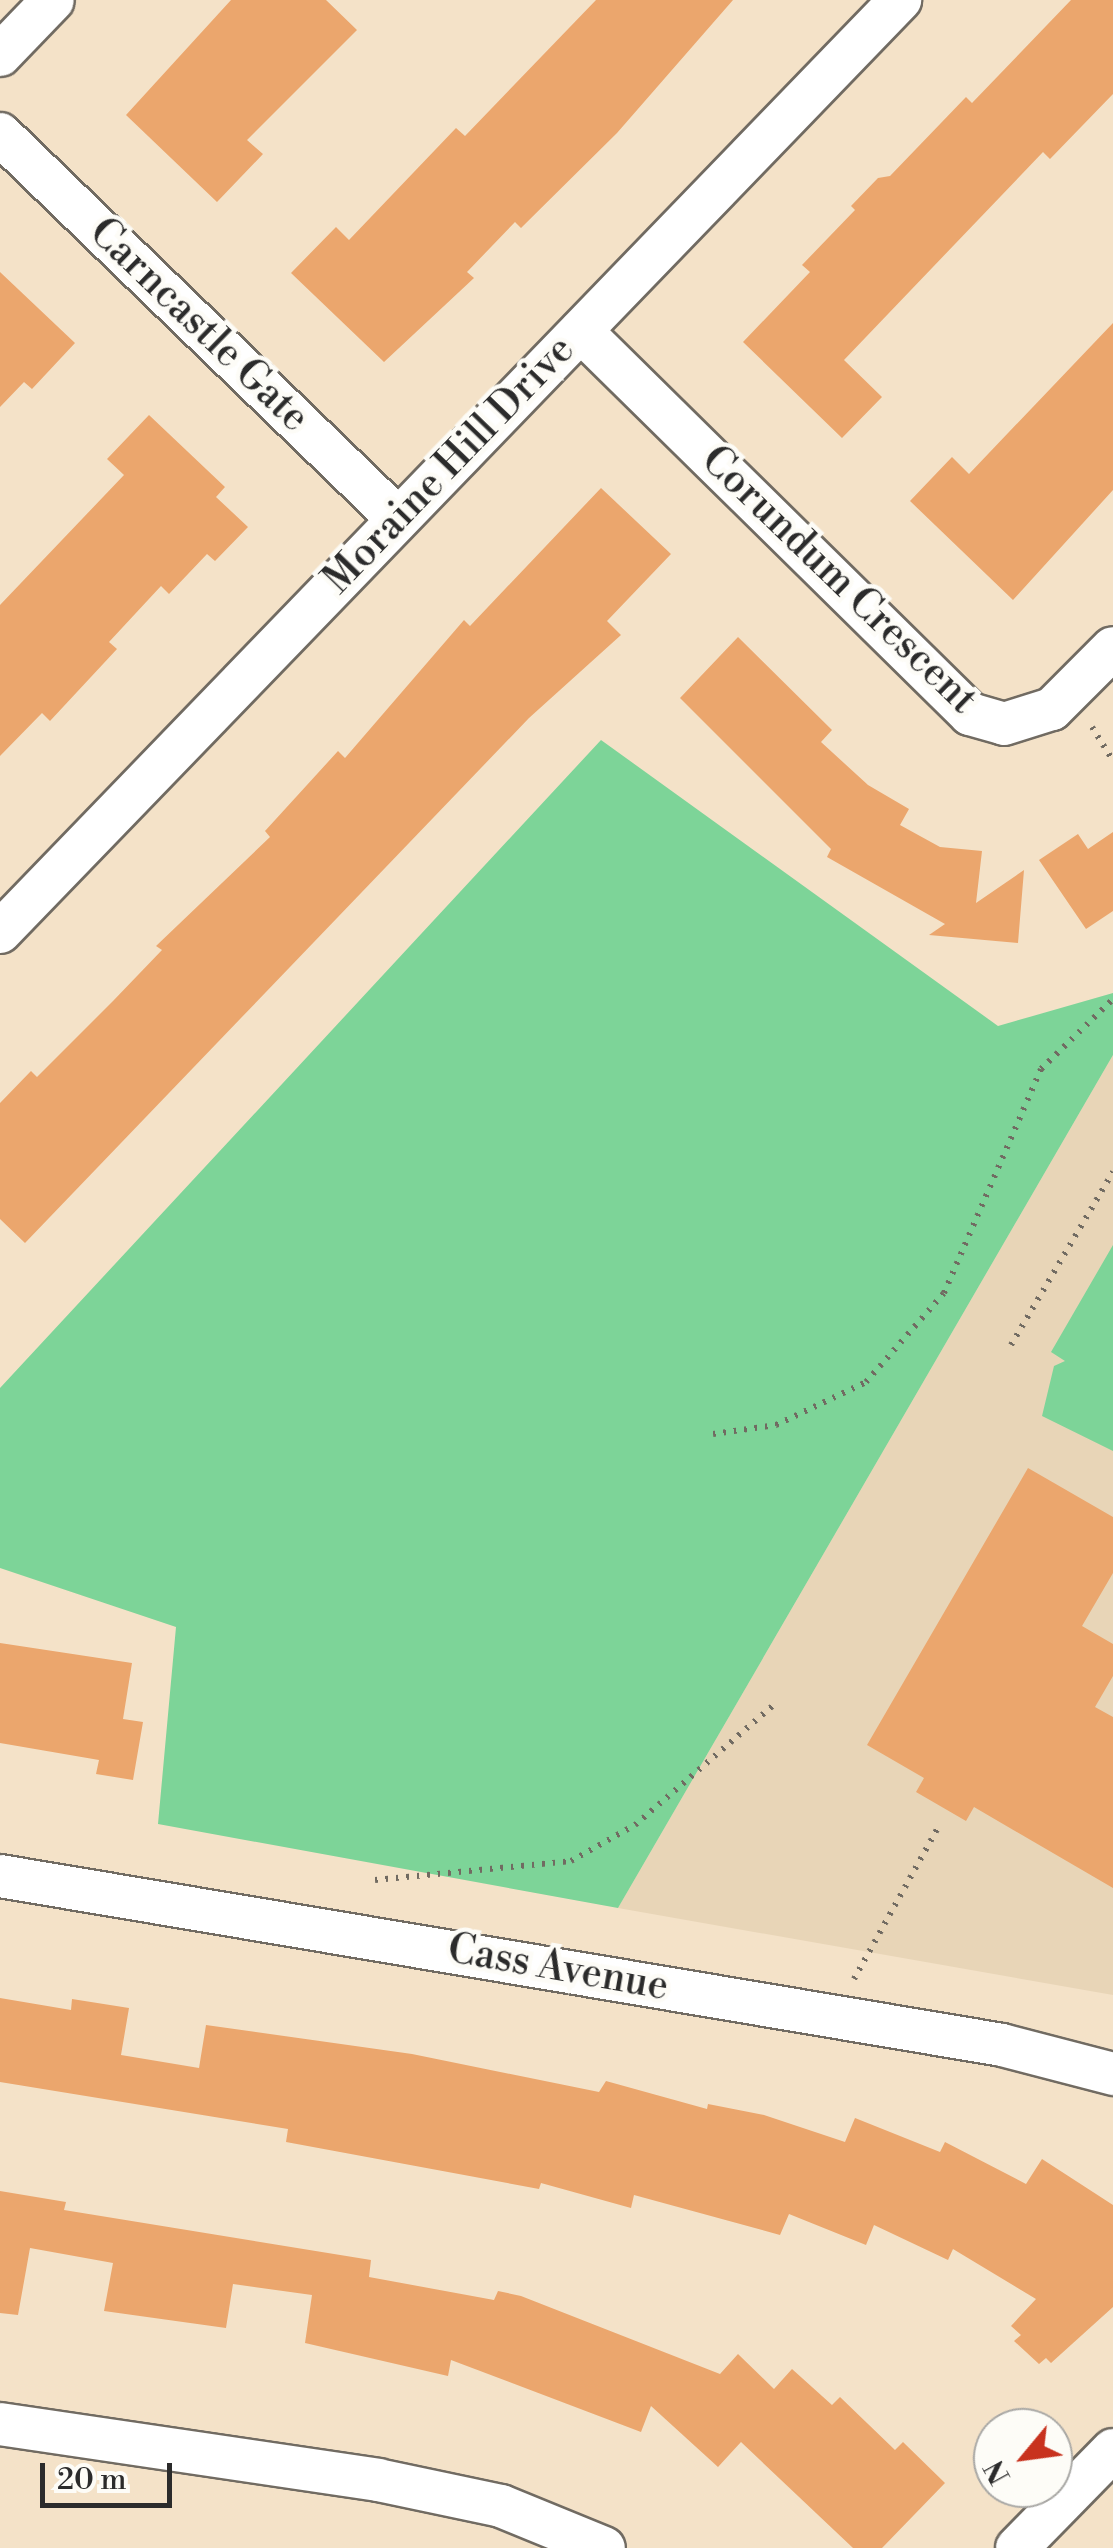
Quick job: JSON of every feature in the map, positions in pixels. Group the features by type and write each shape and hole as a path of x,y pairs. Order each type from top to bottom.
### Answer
{"street":[{"path":"0,55 52,0"},
{"name":"Moraine Hill Drive","path":"0,932 396,517 900,0"},
{"name":"Carncastle Gate","path":"0,134 396,517"},
{"name":"Corundum Crescent","path":"581,330 970,714 1004,724 1052,709 1113,648"},
{"name":"Cass Avenue","path":"0,1876 1002,2044 1113,2074"},
{"path":"0,2424 378,2480 501,2506 604,2548"},
{"path":"1017,2548 1113,2450"}],"path":[{"path":"713,1434 776,1425 866,1382 944,1293 1041,1069 1113,1000"},
{"path":"1011,1345 1113,1172"},
{"path":"376,1880 571,1861 635,1825 776,1703"},
{"path":"834,2016 940,1824"}],"shaded area":[{"path":"1113,1055 1113,1995 618,1908"}],"green space":[{"path":"601,740 998,1026 1113,993 1113,1055 618,1908 158,1824 176,1627 0,1568 0,1388"},
{"path":"1113,1245 1113,1451 1042,1416 1054,1366 1065,1361 1051,1352"}],"building":[{"path":"231,0 326,0 357,30 247,140 263,154 217,202 126,115"},
{"path":"596,0 733,0 617,133 521,228 515,222 467,272 474,278 384,362 291,273 336,227 349,240 456,128 465,136"},
{"path":"1071,0 1113,0 1113,94 1050,159 1043,152 844,360 882,397 842,438 743,342 810,272 802,265 855,210 851,206 878,178 890,176 966,97 972,103"},
{"path":"0,272 75,343 32,389 24,382 0,407"},
{"path":"1113,323 1113,490 1013,600 910,501 952,457 969,474"},
{"path":"149,415 225,487 216,497 248,527 215,561 207,554 169,594 161,586 109,642 117,649 50,721 42,713 0,756 0,605 124,475 107,459"},
{"path":"601,488 671,554 607,621 621,635 529,718 25,1243 0,1219 0,1103 31,1071 37,1077 113,1001 162,950 156,946 270,837 265,831 338,751 345,758 464,620 470,626"},
{"path":"738,637 832,730 821,742 868,785 909,809 900,825 940,847 982,851 976,903 1024,870 1018,943 929,935 945,924 827,857 831,849 680,698"},
{"path":"1113,832 1113,911 1086,929 1039,860 1078,834 1088,849"},
{"path":"1028,1468 1113,1517 1113,1573 1082,1626 1113,1644 1113,1676 1095,1707 1113,1717 1113,1888 974,1807 966,1821 916,1792 924,1778 867,1745"},
{"path":"0,1643 132,1663 123,1719 143,1722 133,1780 96,1774 99,1760 0,1743"},
{"path":"0,1998 71,2010 72,1999 129,2008 121,2055 199,2068 206,2025 412,2054 599,2092 606,2081 707,2109 708,2104 764,2115 845,2142 855,2118 940,2152 945,2142 1026,2184 1042,2159 1113,2205 1113,2307 1051,2363 1046,2358 1039,2364 1014,2341 1021,2335 1011,2326 1036,2299 953,2249 948,2260 874,2225 866,2245 789,2214 780,2235 634,2195 631,2208 541,2183 539,2189 286,2142 288,2129 0,2082"},
{"path":"0,2191 66,2202 64,2210 371,2260 369,2277 494,2300 498,2291 521,2296 720,2374 738,2354 774,2389 792,2369 832,2405 840,2397 895,2450 903,2442 945,2483 882,2548 853,2548 741,2442 718,2467 651,2406 641,2432 451,2360 448,2376 305,2343 312,2295 233,2284 226,2328 104,2311 113,2263 30,2248 18,2315 0,2313"}]}
